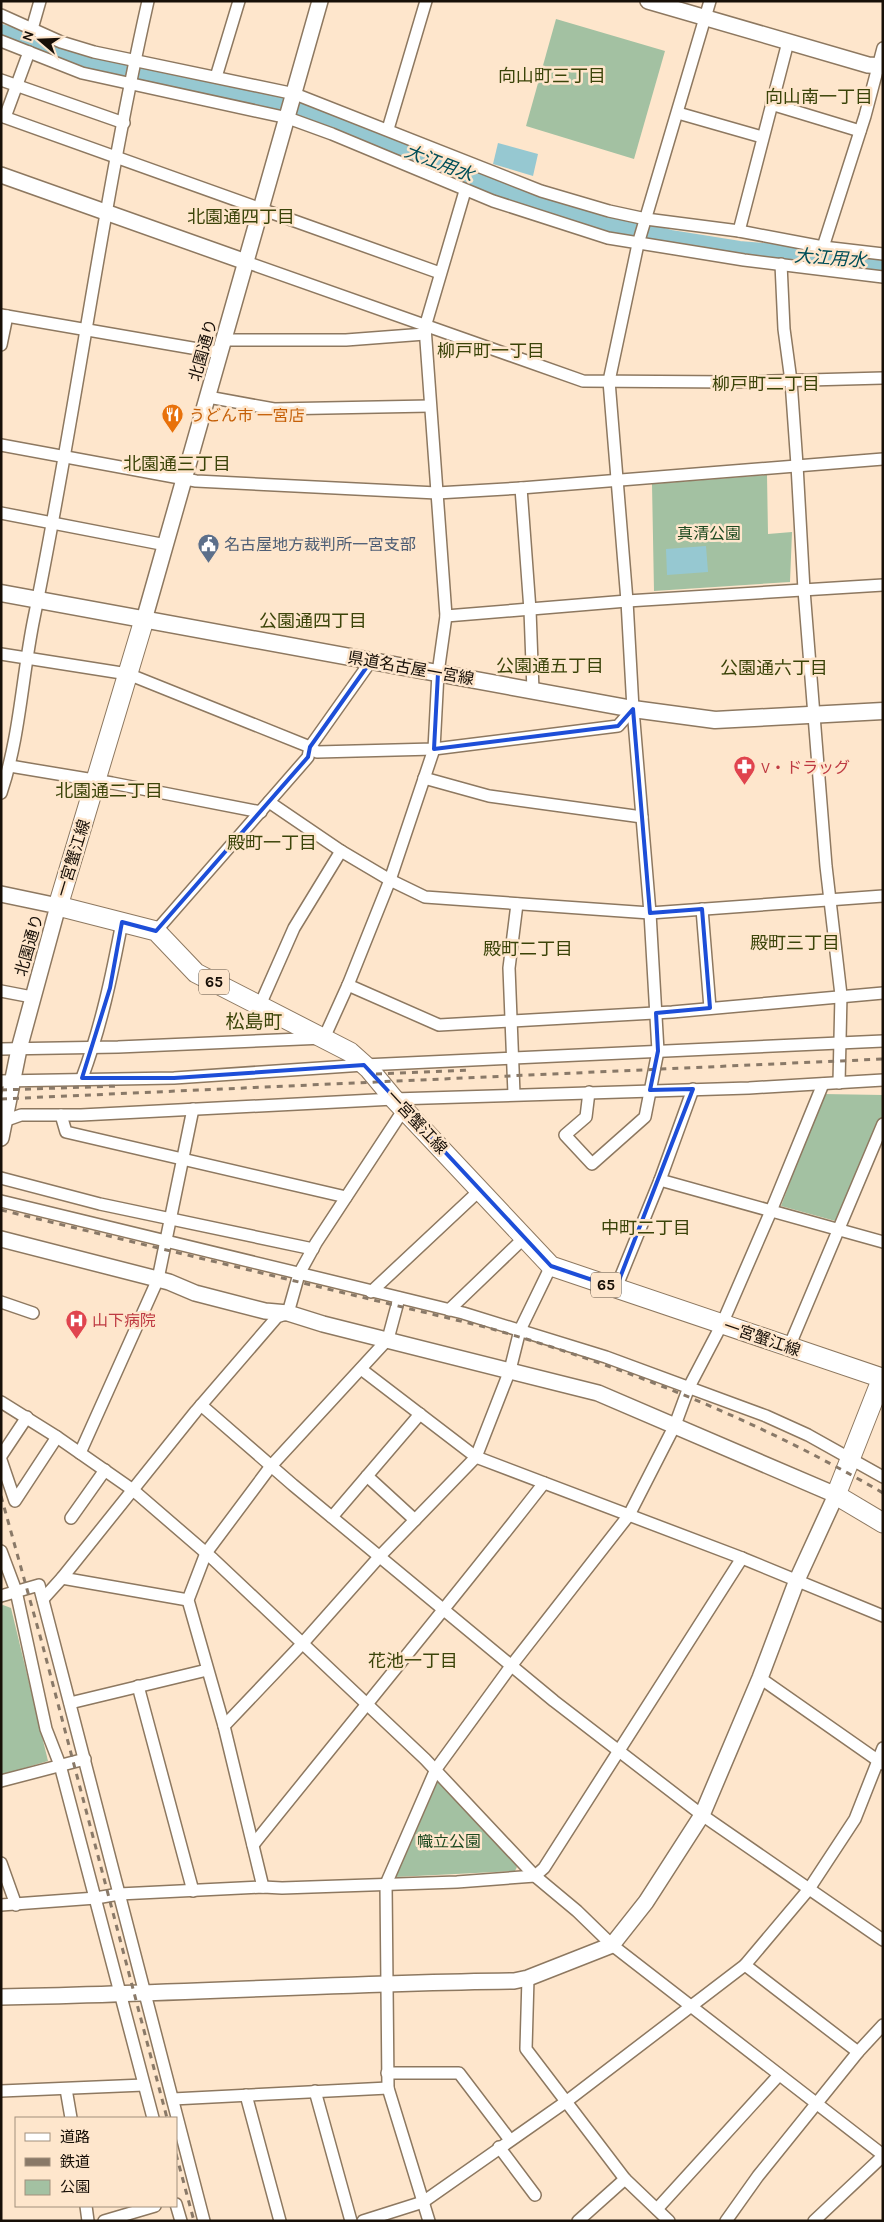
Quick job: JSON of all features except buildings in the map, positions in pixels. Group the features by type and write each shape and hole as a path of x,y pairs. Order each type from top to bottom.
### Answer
{"main road":[{"name":"県道名古屋一宮線","path":"1,593 633,709 715,720 883,711"},
{"name":"一宮蟹江線","path":"144,620 58,906 156,931 196,973 350,1052 551,1266 883,1378 836,1495"},
{"path":"836,1495 883,1523"}],"street":[{"path":"32,29 40,1"},
{"path":"1,793 10,766 26,659 53,522 84,331 118,157 133,62 148,1"},
{"path":"216,77 239,1"},
{"name":"北園通り","path":"144,620 296,94 320,1"},
{"path":"388,130 426,1"},
{"path":"648,1 868,65 880,66"},
{"path":"589,1092 586,1117 565,1135 592,1164 645,1117 658,1051 650,913 609,381 639,243 710,1"},
{"path":"1,15 62,42 94,52 133,62 296,94 541,191 610,211 646,220 739,231 823,247 883,254"},
{"path":"1,41 82,73 288,118 350,141 465,191 608,238 883,277"},
{"path":"739,231 788,42"},
{"path":"823,247 880,66 883,48"},
{"path":"29,52 3,116 440,274"},
{"path":"1,80 124,123"},
{"path":"771,104 860,131"},
{"path":"678,113 762,137"},
{"path":"1,175 246,262 425,330 583,381 791,381 883,378"},
{"path":"1,1049 118,1047 324,1038 348,985 390,880 434,749 438,673 446,616 425,330 465,191"},
{"path":"781,264 784,328 791,381 804,590 829,900 841,995 839,1083"},
{"path":"1,345 4,316 84,331 222,347 346,340 425,330"},
{"path":"208,397 274,409 430,406"},
{"path":"1,445 196,481 437,493 521,488 883,458"},
{"path":"521,488 530,610 532,690"},
{"path":"1,513 166,545"},
{"path":"446,616 627,600 883,585"},
{"path":"1,656 116,670 310,747 317,752 434,749 618,726 633,709"},
{"path":"156,931 308,756 310,747 371,661"},
{"path":"10,766 261,812"},
{"path":"424,778 489,796 642,817"},
{"path":"269,802 341,851 390,880 426,897 650,913 883,896"},
{"path":"260,1005 294,928 341,851"},
{"path":"1,894 58,906"},
{"path":"514,1094 509,968 517,904"},
{"name":"北園通り","path":"1,1138 7,1081 19,1049 58,906"},
{"path":"702,909 710,1008"},
{"path":"82,1078 94,1046 110,988 122,922"},
{"path":"348,985 439,1025 656,1013 883,992"},
{"path":"1,990 32,997"},
{"path":"7,1081 82,1078 174,1078 364,1065 883,1041"},
{"path":"4,1121 20,1115 399,1104 514,1094 692,1089 883,1080"},
{"path":"429,2221 388,2088 386,1884 436,1769 511,1666 629,1515 675,1425 689,1387 722,1324 771,1212 823,1084"},
{"path":"616,1288 660,1180 692,1089"},
{"path":"288,1313 299,1274 399,1104"},
{"path":"80,1452 158,1280 167,1241 181,1159 193,1109"},
{"path":"61,1115 66,1132 346,1197"},
{"path":"789,1347 883,1124"},
{"path":"1,1178 100,1204 313,1249"},
{"path":"660,1180 883,1242"},
{"path":"372,1292 480,1190"},
{"path":"1,1201 449,1310 520,1330 606,1357 766,1416 808,1435 883,1477"},
{"path":"449,1310 524,1238"},
{"path":"1,1239 158,1280 195,1293 265,1311 288,1313 598,1393 836,1495 798,1580 760,1678 702,1816 646,1902 612,1945 528,1978 514,1981 388,1983 121,1995 1,1998"},
{"path":"224,1726 302,1644 380,1556 476,1457 510,1370 520,1330 551,1266"},
{"path":"263,1887 224,1726 188,1600 206,1553 271,1466 388,1339 399,1298"},
{"path":"1,1302 33,1313"},
{"path":"43,1599 201,1405 277,1317 288,1313"},
{"path":"361,1369 476,1457 742,1558 883,1616"},
{"path":"1,1402 80,1452 133,1490 206,1553 436,1769 477,1816 535,1876 577,1911 612,1945 883,2156 814,2221"},
{"path":"201,1405 271,1466 511,1666 618,1752 702,1816 883,1940"},
{"path":"332,1516 420,1414"},
{"path":"27,1417 1,1458 15,1501 57,1437"},
{"path":"71,1518 105,1470"},
{"path":"367,1476 415,1520"},
{"path":"253,1845 366,1704 445,1610 544,1483"},
{"path":"1,1551 16,1591 46,1730 60,1765 153,2117"},
{"path":"1,1905 96,1898 119,1894 263,1887 457,1882 535,1876 544,1868 742,1558"},
{"path":"62,1578 188,1600"},
{"path":"1,1596 39,1585 178,2117"},
{"path":"70,1703 207,1670"},
{"path":"760,1678 880,1762"},
{"path":"138,1686 193,1891"},
{"path":"363,2221 424,2202 499,2147 567,2101 745,1965 809,1889 855,1819 880,1762 883,1748"},
{"path":"1,1781 85,1759"},
{"path":"1,1863 16,1905"},
{"path":"745,1965 858,2052"},
{"path":"528,1978 526,2049 626,2179 669,2221"},
{"path":"726,2221 758,2176 858,2052 883,2025"},
{"path":"387,2073 459,2073 510,2140"},
{"path":"657,2208 779,2075"},
{"path":"1,2091 144,2085"},
{"path":"173,2098 388,2088"},
{"path":"66,2089 71,2117"},
{"path":"315,2091 352,2221"},
{"path":"246,2095 280,2221"},
{"path":"178,2118 204,2221"},
{"path":"499,2147 535,2195"},
{"path":"578,2221 626,2179"},
{"path":"86,2207 88,2221"},
{"path":"104,2221 152,2207"},
{"path":"177,2207 181,2221"}],"highlighted area":[{"path":"371,661 438,673 434,749 618,726 633,709 650,913 702,909 710,1008 656,1013 658,1051 650,1090 693,1089 616,1288 551,1266 364,1065 174,1078 82,1078 110,988 122,922 156,931 308,757 310,747"}],"green space":[{"path":"556,19 665,51 634,159 526,126"},
{"name":"真清公園","path":"767,475 768,534 792,532 790,582 654,591 652,484"},
{"path":"823,1094 883,1095 883,1124 839,1222 781,1206"},
{"path":"1,1606 11,1608 48,1761 1,1775"},
{"name":"幟立公園","path":"438,1781 514,1861 517,1867 515,1871 396,1877"}],"water":[{"path":"498,143 538,154 533,176 493,164"},
{"path":"706,546 708,572 667,575 666,549"}],"waterway":[{"name":"大江用水","path":"1,34 143,76 293,106 501,187 607,223 670,240 739,251 883,262"}],"railway":[{"path":"1,1099 883,1059"},
{"path":"376,1074 471,1070"},
{"path":"1,1090 119,1086"},
{"path":"1,1210 485,1327 537,1342 639,1377 689,1397 788,1442 883,1493"},
{"path":"1,1496 42,1643 167,2117"},
{"path":"178,2161 194,2221"}],"place":[{"name":"うどん市 一宮店","path":"173,434"},
{"name":"名古屋地方裁判所一宮支部","path":"208,563"},
{"name":"V・ドラッグ","path":"745,786"},
{"name":"山下病院","path":"76,1339"}],"district":[{"name":"向山町三丁目","path":"552,76"},
{"name":"向山南一丁目","path":"819,97"},
{"name":"北園通四丁目","path":"241,217"},
{"name":"柳戸町一丁目","path":"491,351"},
{"name":"柳戸町二丁目","path":"766,384"},
{"name":"北園通三丁目","path":"177,464"},
{"name":"公園通四丁目","path":"313,621"},
{"name":"公園通五丁目","path":"550,666"},
{"name":"公園通六丁目","path":"774,668"},
{"name":"北園通二丁目","path":"109,791"},
{"name":"殿町一丁目","path":"272,843"},
{"name":"殿町三丁目","path":"795,943"},
{"name":"殿町二丁目","path":"528,949"},
{"name":"松島町","path":"254,1022"},
{"name":"中町二丁目","path":"646,1228"},
{"name":"花池一丁目","path":"413,1661"}]}
